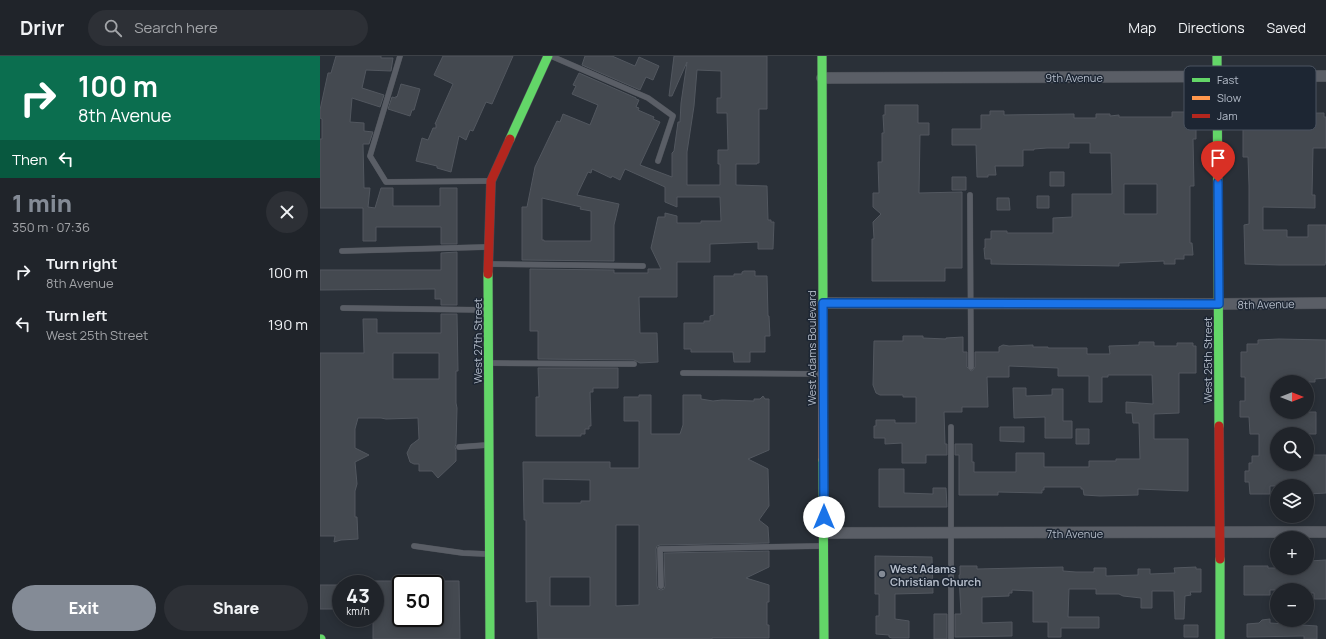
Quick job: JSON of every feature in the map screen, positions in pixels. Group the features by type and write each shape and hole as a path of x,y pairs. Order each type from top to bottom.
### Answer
{"street":[{"name":"West 27th Street","path":"490,639 488,264 491,181 548,56"},
{"name":"West Adams Boulevard","path":"822,56 824,639"},
{"name":"9th Avenue","path":"822,78 1184,76"},
{"name":"West 25th Street","path":"1217,130 1220,639"},
{"name":"8th Avenue","path":"823,303 1326,304"},
{"name":"7th Avenue","path":"824,533 1326,532"}],"lane":[{"path":"400,56 370,156 386,182 491,181"},
{"path":"551,56 648,98 673,116 658,161"},
{"path":"970,195 971,367"},
{"path":"342,251 489,247"},
{"path":"488,264 643,266"},
{"path":"343,308 489,310"},
{"path":"489,363 634,364"},
{"path":"683,374 823,374"},
{"path":"951,427 951,639"},
{"path":"459,447 489,445"},
{"path":"414,546 490,554"},
{"path":"661,586 660,549 824,546"}],"building":[{"path":"336,56 381,56 381,58 393,58 391,71 366,70 362,88 384,95 380,107 352,98 350,122 364,123 364,131 373,132 369,144 363,144 364,188 370,188 368,207 375,208 381,188 393,188 393,206 440,206 440,188 457,188 457,244 441,244 441,227 376,227 376,241 363,241 363,208 320,208 320,139 322,139 322,119 320,118 320,110 328,73 331,73"},
{"path":"443,56 513,56 492,104 486,102 473,131 470,130 466,140 459,136 451,172 437,168 437,166 416,161 422,138 428,140 433,128 436,128 435,124 453,84 434,75"},
{"path":"585,56 612,56 635,66 639,57 659,66 653,80 646,77 640,90 582,65"},
{"path":"674,56 767,56 767,109 759,109 759,163 736,164 736,185 767,186 768,220 774,222 773,249 758,249 758,242 710,244 710,262 677,262 677,297 639,297 640,333 657,333 658,362 640,363 634,360 538,359 538,331 530,331 530,269 614,270 614,273 648,273 648,269 661,269 651,248 658,217 665,217 665,213 677,216 677,223 721,221 720,197 677,197 677,207 665,202 665,187 625,169 620,180 612,176 611,178 592,169 591,173 588,172 577,195 619,204 614,225 614,261 522,260 522,207 527,207 535,167 557,121 560,122 563,114 590,125 598,105 572,94 576,86 573,85 579,73 636,98 639,100 636,107 639,108 638,110 654,117 653,119 660,122 640,165 672,177 672,153 674,151 678,122 680,122 681,103 687,62 672,96 669,96","holes":["697,70 721,71 721,98 717,98 717,113 727,113 728,150 718,150 720,185 687,185 687,152 694,106","542,198 581,207 580,209 591,211 591,241 542,240"]},
{"path":"401,84 420,89 414,110 412,110 410,116 388,109 392,97 397,97"},
{"path":"885,105 918,105 918,123 929,123 929,135 920,135 919,193 962,192 962,268 945,268 945,281 872,281 872,239 874,239 873,222 881,214 873,207 873,193 879,193 878,162 882,162 882,133 884,133 883,115 885,115"},
{"path":"990,111 1004,111 1004,115 1074,114 1074,118 1096,118 1096,114 1110,114 1110,116 1119,115 1119,117 1172,117 1172,112 1184,112 1184,130 1196,130 1196,139 1193,139 1194,186 1190,186 1190,243 1192,243 1193,255 1184,255 1184,259 1175,259 1175,264 1164,264 1164,261 1119,263 1119,266 991,264 991,259 985,259 984,248 985,239 991,239 991,231 1007,231 1007,233 1053,233 1053,218 1072,217 1072,194 1112,194 1111,153 1090,153 1090,143 1069,143 1069,148 1023,150 1023,166 995,166 996,175 977,177 976,145 952,145 952,129 981,129 981,115 990,115","holes":["1124,184 1157,184 1157,214 1124,214"]},
{"path":"1316,113 1324,113 1324,117 1326,117 1326,148 1313,148 1312,195 1315,195 1315,208 1263,207 1263,230 1287,230 1287,237 1308,237 1308,225 1326,225 1325,265 1245,264 1244,225 1249,224 1249,186 1248,157 1243,157 1243,130 1316,130"},
{"path":"1050,172 1064,172 1064,186 1050,186"},
{"path":"952,177 966,177 966,190 952,190"},
{"path":"1037,196 1049,196 1049,208 1037,208"},
{"path":"997,198 1009,198 1010,210 997,210"},
{"path":"457,252 457,305 441,305 441,299 435,299 435,289 320,290 320,270 441,270 441,253"},
{"path":"744,271 755,271 755,276 767,276 770,336 765,336 765,352 750,352 750,362 734,362 733,352 691,352 691,349 684,349 684,323 704,323 704,321 710,321 710,316 714,315 714,276 734,276 734,274 742,274"},
{"path":"441,314 457,314 458,371 456,371 456,461 438,478 432,471 419,471 419,464 410,462 407,453 411,445 419,439 418,418 358,418 355,429 355,448 369,455 355,462 357,484 355,491 355,517 357,517 358,539 334,542 335,536 320,536 320,353 364,353 363,319 377,319 377,333 441,333","holes":["393,353 439,353 439,379 393,379"]},
{"path":"903,336 923,336 923,338 946,339 963,337 963,352 967,352 967,367 971,371 975,367 975,352 999,352 999,347 1003,345 1033,345 1033,347 1048,348 1087,348 1087,354 1110,354 1109,346 1139,345 1139,342 1154,342 1154,346 1177,346 1177,343 1193,343 1193,346 1196,346 1196,373 1179,373 1179,413 1154,414 1154,439 1188,439 1188,491 1138,489 1138,495 1100,496 1084,495 1081,487 1044,487 1042,493 998,492 998,495 959,495 959,455 955,455 955,444 972,444 972,462 974,462 974,472 1016,472 1016,453 1044,453 1044,467 1089,467 1089,461 1140,459 1139,423 1133,423 1132,413 1126,413 1126,402 1153,404 1152,375 1108,375 1108,377 1102,377 1102,402 1089,402 1089,376 1058,376 1058,368 1009,366 1009,377 987,377 988,407 962,407 962,412 944,412 945,444 947,444 947,455 926,455 926,463 902,463 902,443 885,444 885,438 874,438 874,426 876,426 876,420 895,420 895,423 916,423 916,397 903,397 903,395 880,395 876,393 873,385 874,341 903,341"},
{"path":"1258,340 1326,340 1326,378 1315,379 1314,382 1314,375 1270,375 1270,419 1314,419 1314,412 1316,412 1316,434 1314,434 1314,427 1270,427 1270,471 1314,471 1314,455 1326,455 1326,493 1314,494 1314,479 1270,479 1270,494 1250,494 1249,482 1245,482 1245,471 1249,471 1249,463 1252,463 1252,456 1259,456 1259,434 1250,434 1249,417 1240,417 1240,401 1245,401 1245,377 1241,377 1241,352 1247,352 1247,344 1258,344"},
{"path":"538,368 618,368 618,388 593,388 593,392 590,392 591,426 589,426 589,429 585,429 585,434 581,434 581,436 536,436 536,397 539,397"},
{"path":"1013,388 1026,388 1026,396 1052,395 1052,389 1063,389 1063,421 1072,421 1072,438 1045,438 1045,417 1014,418"},
{"path":"639,395 651,395 651,434 680,434 683,425 683,395 701,395 701,399 713,401 754,401 754,399 760,399 763,396 765,399 769,399 769,450 748,459 768,469 769,506 759,520 768,527 769,543 660,545 657,546 656,549 657,586 658,589 661,590 664,589 665,586 664,553 769,551 769,567 746,578 769,585 767,625 769,625 769,638 538,639 537,601 526,602 526,520 524,520 523,462 610,462 610,468 639,468 639,421 624,421 624,397 639,397","holes":["543,479 590,480 590,501 581,501 581,503 543,503","616,525 639,525 639,605 616,606","550,577 590,577 590,606 550,606"]},
{"path":"1000,427 1024,427 1024,442 1000,441"},
{"path":"1076,429 1089,429 1089,444 1076,444"},
{"path":"879,469 904,469 904,493 933,494 933,488 946,488 947,507 879,507"},
{"path":"875,556 932,557 933,593 895,594 895,619 909,621 909,638 892,638 889,637 889,635 876,634 876,616 879,616 879,594 875,594"},
{"path":"1326,560 1326,599 1314,599 1314,583 1270,583 1270,595 1244,595 1244,566 1268,566 1268,568 1270,568 1270,575 1314,575 1314,561"},
{"path":"960,566 977,566 977,569 1063,567 1063,571 1076,572 1094,572 1094,568 1106,568 1106,576 1138,575 1138,569 1150,569 1150,574 1175,573 1174,568 1196,567 1196,569 1201,569 1201,592 1190,592 1191,595 1185,596 1184,619 1175,619 1174,591 1152,591 1152,608 1141,608 1141,598 1123,596 1119,594 1096,594 1096,589 1069,589 1068,617 1099,617 1099,628 1061,628 1061,637 1048,637 1048,622 1033,622 1033,591 1012,590 1012,593 1009,593 1009,596 982,597 982,623 1012,622 1012,636 955,637 955,614 961,614"},
{"path":"384,581 392,581 392,627 444,627 444,581 459,581 460,639 373,639 373,627 384,627"},
{"path":"320,585 332,585 332,609 320,609"},
{"path":"934,614 947,614 947,639 934,639"},
{"path":"1270,619 1270,627 1317,626 1317,639 1304,639 1304,636 1247,637 1247,624 1259,623 1262,620"},
{"path":"1184,625 1198,625 1198,637 1184,637"}],"traffic: fast":[{"path":"510,139 548,56"},
{"path":"822,56 823,307"},
{"path":"1217,56 1217,66"},
{"path":"1217,130 1219,426"},
{"path":"488,274 490,639"},
{"path":"823,460 824,639"},
{"path":"1220,559 1220,639"}],"traffic: slow":[{"path":"823,307 823,460"}],"traffic: jam":[{"path":"488,274 491,181 510,139"},
{"path":"1219,426 1220,559"}],"place":[{"name":"West Adams Christian Church","path":"882,574"}],"route":[{"path":"824,517 823,303 1219,304 1218,182"}]}
